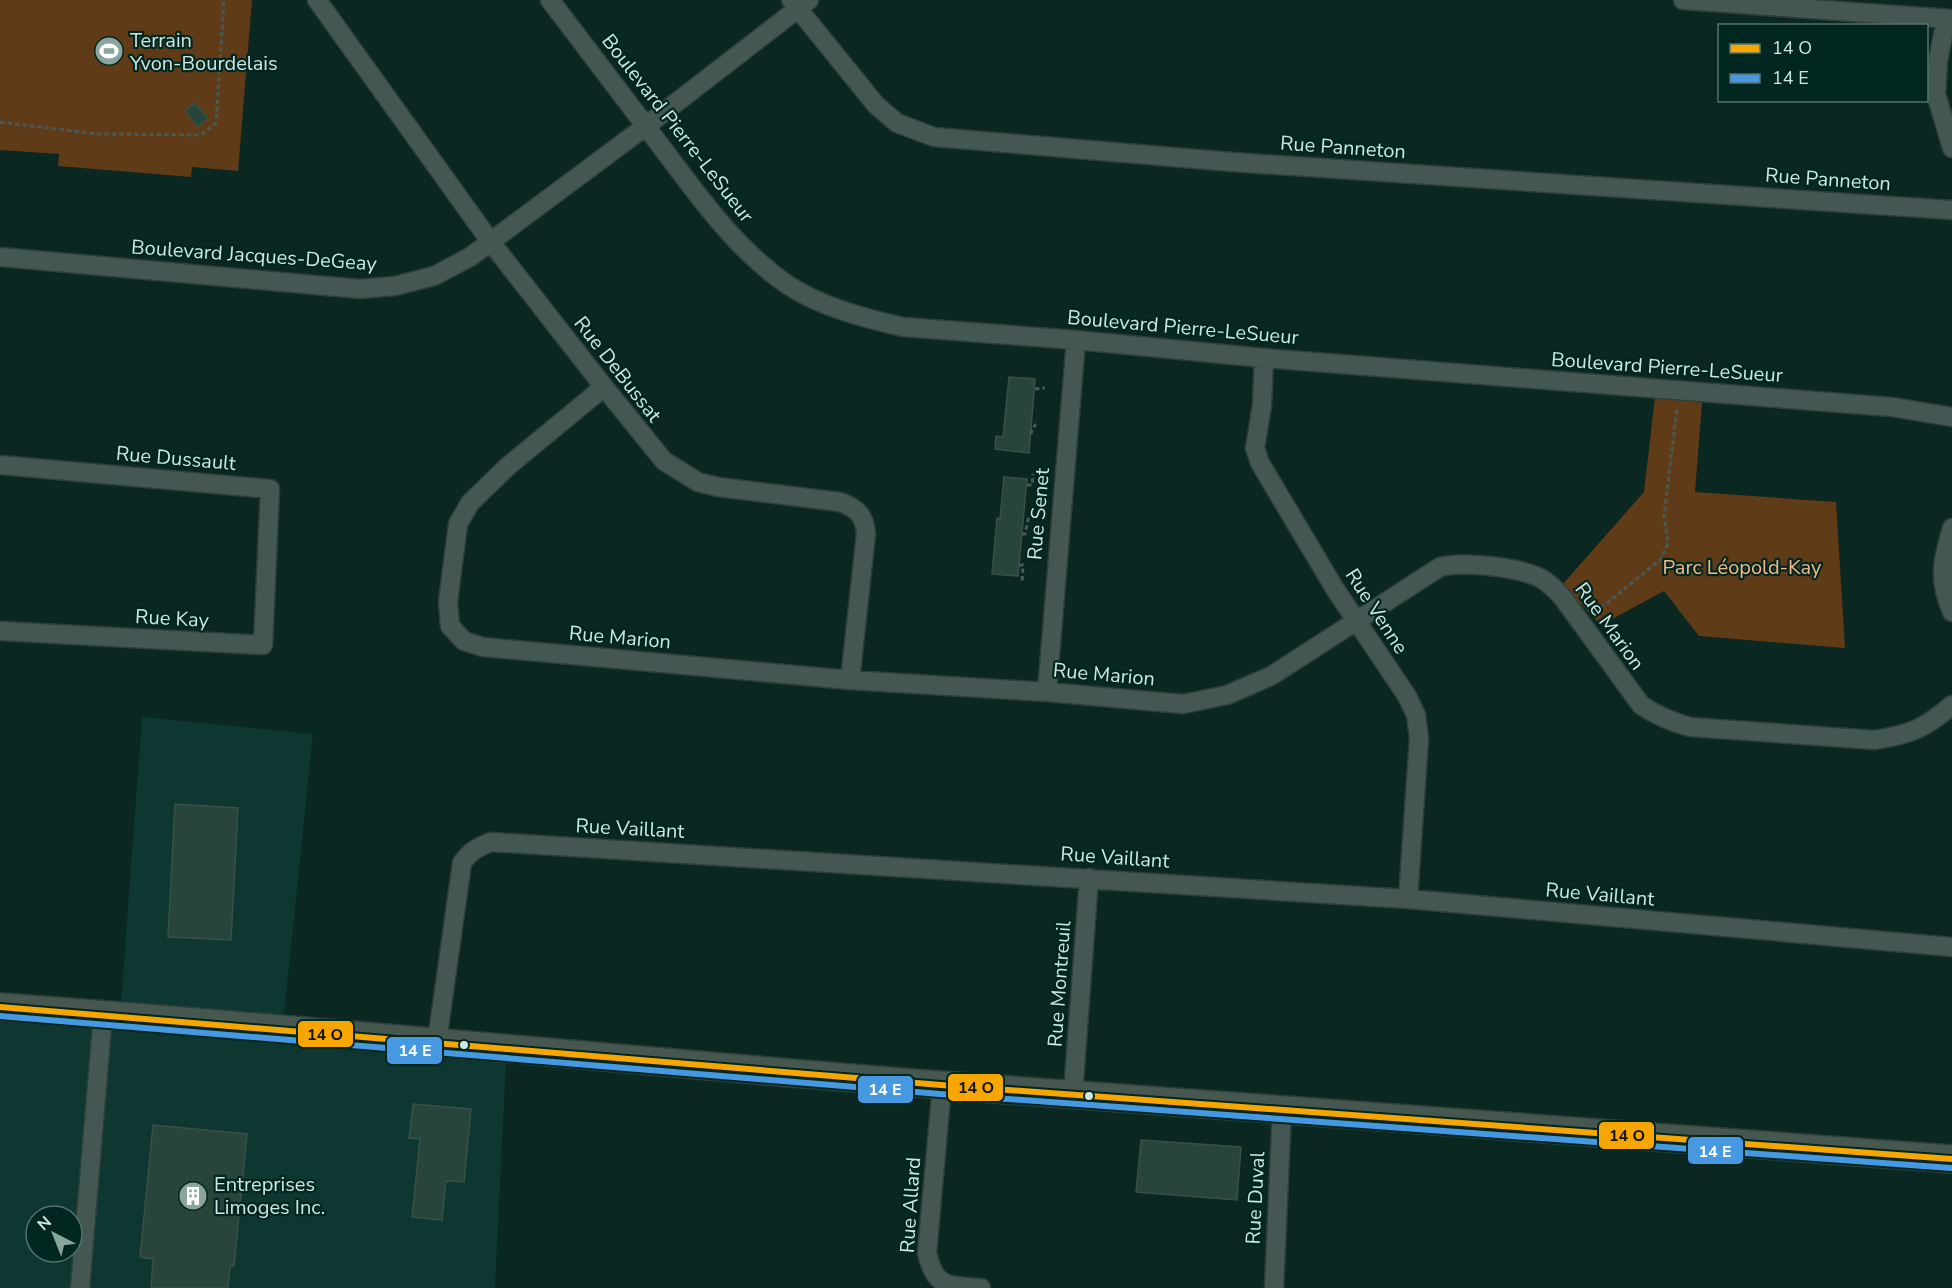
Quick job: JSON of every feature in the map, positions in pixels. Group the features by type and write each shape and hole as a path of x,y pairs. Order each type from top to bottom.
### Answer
{"main road":[{"path":"0,1007 437,1041 942,1085 1504,1124 1952,1159"}],"street":[{"name":"Rue DeBussat","path":"317,0 490,241 664,461 698,482 718,487 840,502 861,513 866,523 866,534 850,680"},
{"name":"Boulevard Pierre-LeSueur","path":"550,0 715,218 748,252 789,285 836,309 903,327 1892,407 1952,417"},
{"path":"1683,0 1949,19 1938,61 1936,94 1952,147"},
{"name":"Boulevard Jacques-DeGeay","path":"0,257 360,289 395,286 434,276 470,257 646,126 800,3"},
{"name":"Rue Panneton","path":"800,3 876,105 897,123 934,137 1233,162 1952,210"},
{"name":"Rue Senet","path":"1047,692 1076,340"},
{"name":"Rue Venne","path":"1264,358 1262,405 1255,448 1260,463 1356,621 1407,696 1416,715 1419,738 1408,899"},
{"name":"Rue Marion","path":"604,387 507,467 470,503 458,524 448,602 450,626 464,641 483,647 850,680 1047,692 1182,704 1227,695 1271,676 1440,567 1461,564 1511,570 1541,578 1563,598 1641,705 1655,715 1690,727 1875,740 1905,735 1917,730 1935,720 1952,705"},
{"name":"Rue Dussault","path":"0,465 270,489 267,567"},
{"path":"1952,528 1941,574 1945,596 1952,612"},
{"name":"Rue Kay","path":"0,632 264,645 267,567"},
{"name":"Rue Vaillant","path":"437,1041 462,863 477,847 491,842 1408,899 1952,947"},
{"name":"Rue Montreuil","path":"1073,1094 1089,878"},
{"path":"80,1288 103,1014"},
{"name":"Rue Allard","path":"942,1085 927,1253 931,1272 947,1286 981,1288"},
{"name":"Rue Duval","path":"1274,1288 1282,1110"}],"path":[{"path":"0,122 97,134 201,135 216,123 224,0"},
{"path":"1035,389 1046,388"},
{"path":"1581,623 1661,559 1668,543 1664,516 1679,390"},
{"path":"1031,434 1036,424"},
{"path":"1027,485 1032,485 1033,474"},
{"path":"1022,534 1025,534 1029,516"},
{"path":"1019,565 1023,565 1022,583"}],"shaded area":[{"path":"142,717 313,734 281,1044 506,1061 495,1288 0,1288 0,1022 119,1031"}],"green space":[{"name":"Terrain Yvon-Bourdelais","path":"0,0 252,0 238,171 192,167 191,177 58,166 59,154 0,150"},
{"name":"Parc Léopold-Kay","path":"1655,397 1702,402 1695,492 1836,502 1845,648 1699,636 1664,591 1601,625 1562,585 1644,492"}],"building":[{"path":"195,103 208,118 198,127 185,111"},
{"path":"1009,377 1035,379 1029,453 995,449 996,436 1003,437"},
{"path":"1004,477 1027,479 1018,576 992,574 997,518 1000,519"},
{"path":"175,804 238,808 231,940 168,937"},
{"path":"413,1104 471,1109 464,1182 446,1181 442,1220 412,1217 420,1139 409,1138"},
{"name":"Entreprises Limoges Inc.","path":"153,1125 247,1134 234,1266 230,1266 228,1288 151,1288 153,1259 140,1257"},
{"path":"1141,1140 1241,1147 1237,1200 1136,1192"}],"transit line":[{"path":"0,1007 941,1085 1952,1159"},
{"path":"0,1016 940,1094 1951,1168"}],"place":[{"name":"Terrain Yvon-Bourdelais","path":"109,51"},
{"name":"Entreprises Limoges Inc.","path":"193,1196"}]}
